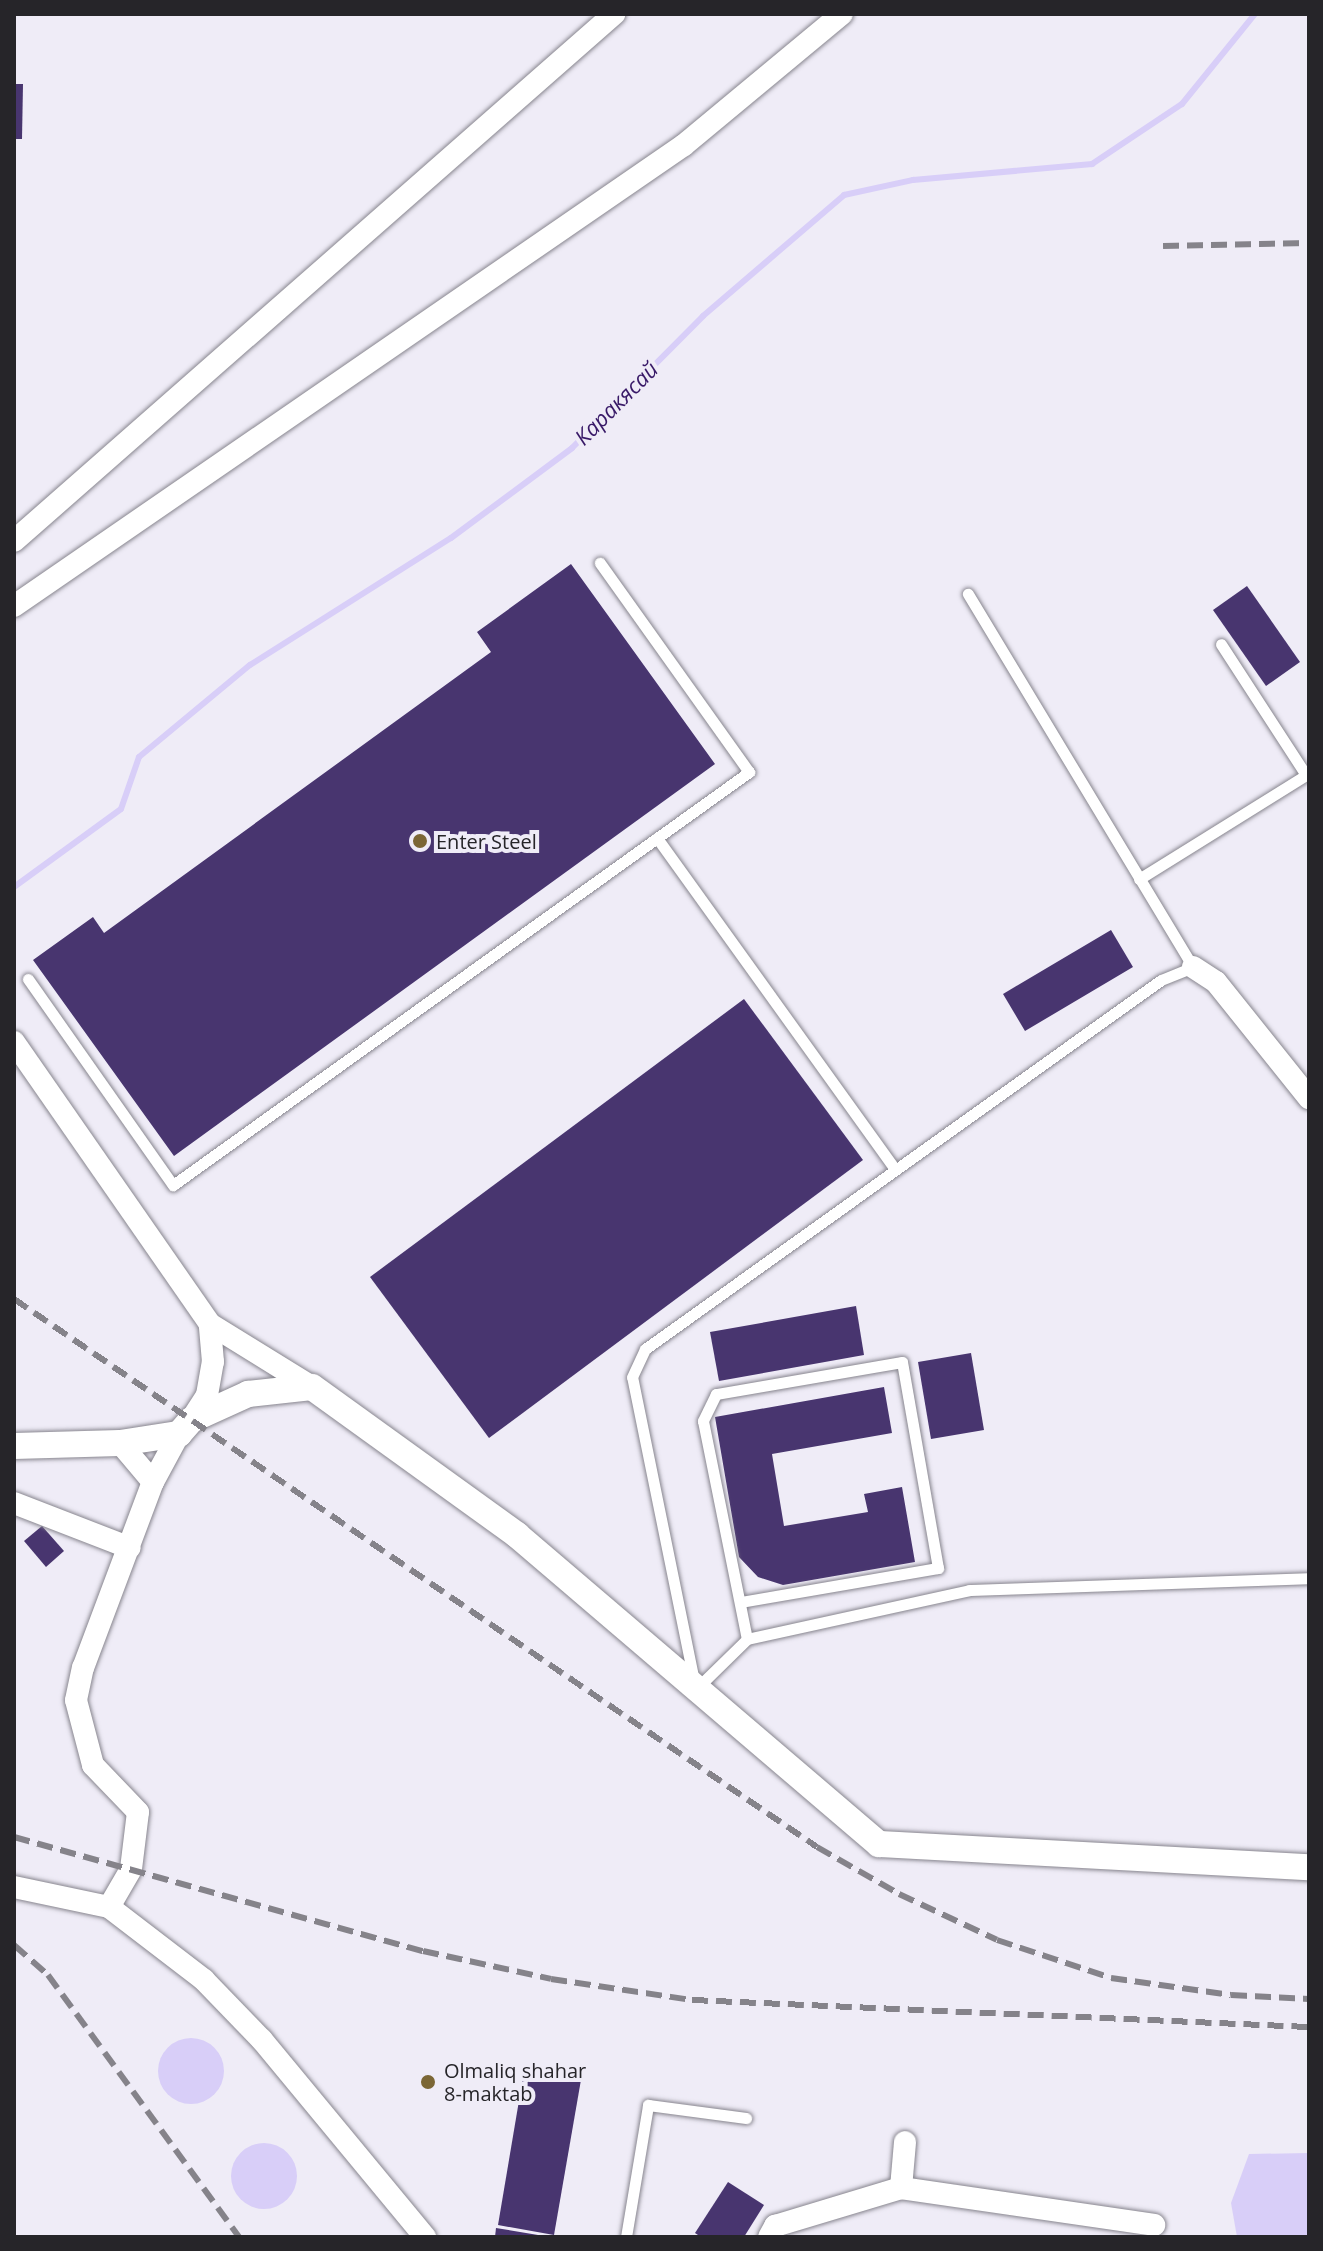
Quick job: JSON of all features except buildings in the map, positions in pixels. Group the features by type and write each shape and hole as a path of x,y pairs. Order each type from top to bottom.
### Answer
{"street":[{"path":"14,541 614,14"},
{"path":"14,606 684,145 842,14"},
{"path":"1193,967 1216,982 1307,1092"},
{"path":"14,1042 210,1324 312,1387 517,1535 879,1844 1309,1867"},
{"path":"109,1907 131,1869 138,1812 93,1765 76,1700 83,1668 153,1482 207,1395 213,1362 210,1324"},
{"path":"14,1446 120,1443 185,1427 248,1394 312,1387"},
{"path":"120,1443 153,1482"},
{"path":"14,1503 130,1548"},
{"path":"14,1887 109,1907 204,1980 262,2040 425,2237"},
{"path":"901,2188 905,2142"},
{"path":"769,2237 775,2226 901,2188 1154,2225"}],"lane":[{"path":"28,979 173,1185 749,772 600,563"},
{"path":"696,1689 632,1377 645,1349 1161,980 1193,967 968,594"},
{"path":"1139,879 1306,775 1221,644"},
{"path":"657,838 895,1169"},
{"path":"741,1602 938,1568 902,1362 716,1394 703,1421 747,1639"},
{"path":"696,1689 747,1639 969,1590 1309,1578"},
{"path":"626,2237 648,2105 746,2118"}],"shaded area":[{"path":"191,2038 214,2048 224,2071 214,2094 191,2104 168,2094 158,2071 168,2048"},
{"path":"264,2143 287,2153 297,2176 287,2199 264,2209 241,2199 231,2176 241,2153"},
{"path":"1309,2153 1309,2237 1237,2237 1231,2203 1249,2154"}],"waterway":[{"name":"Каракясай","path":"14,887 121,809 139,757 250,665 451,538 572,448 703,316 844,195 913,180 1092,164 1182,104 1255,14"}],"railway":[{"path":"1163,246 1309,243"},
{"path":"14,1299 817,1847 899,1894 997,1940 1111,1978 1231,1995 1309,1999"},
{"path":"14,1837 423,1951 551,1979 692,2000 1309,2027"},
{"path":"14,1945 48,1975 239,2237"}],"place":[{"name":"Enter Steel","path":"420,841"},
{"name":"Olmaliq shahar 8-maktab","path":"428,2082"}]}
